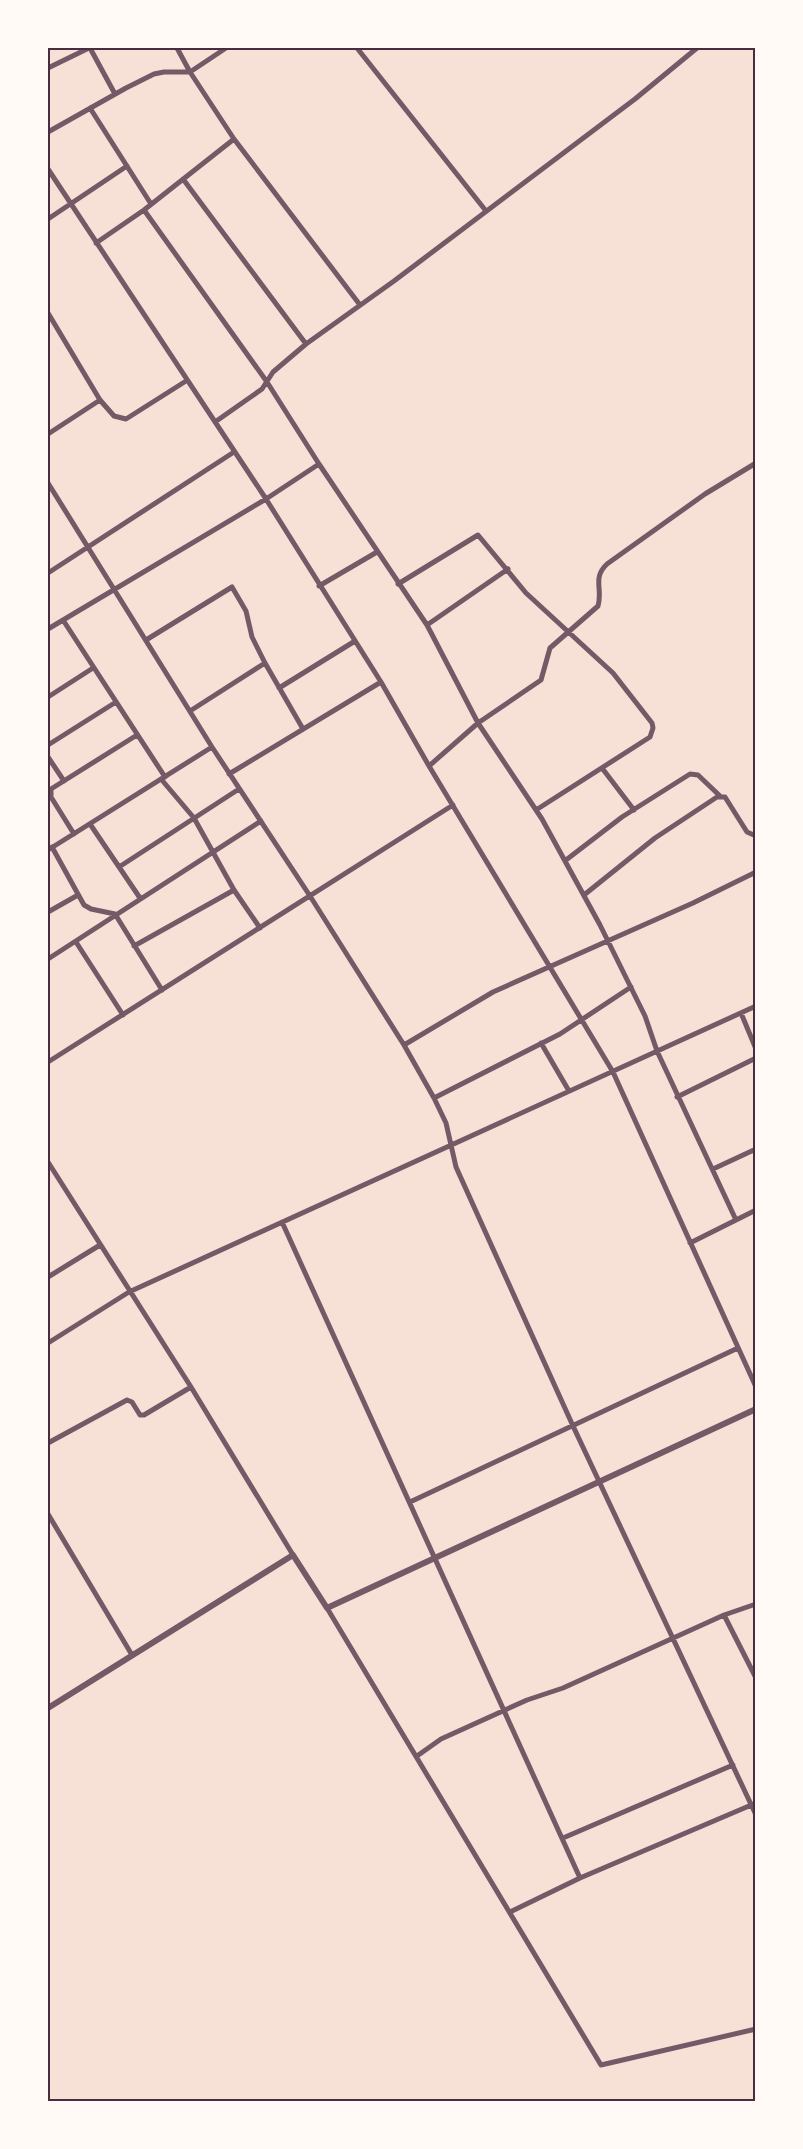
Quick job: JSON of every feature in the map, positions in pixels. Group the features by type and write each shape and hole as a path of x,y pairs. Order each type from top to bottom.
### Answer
{"street":[{"path":"48,68 90,48 115,94"},
{"path":"177,48 190,72 234,139 360,305"},
{"path":"48,132 154,74 190,72 226,48"},
{"path":"357,48 486,211"},
{"path":"215,422 257,393 273,372 306,344 635,99 697,48"},
{"path":"90,108 151,204"},
{"path":"96,243 144,210 234,139"},
{"path":"48,219 127,166"},
{"path":"48,169 186,381 266,499 381,682 580,1020 613,1072 756,1387"},
{"path":"183,179 306,344"},
{"path":"144,210 267,382 398,584 427,625 478,723 536,810 566,860 645,1016 657,1051 677,1097 713,1168 736,1220"},
{"path":"48,313 100,400 114,416 126,418 186,381"},
{"path":"48,434 100,400"},
{"path":"48,573 234,452"},
{"path":"430,766 478,723 541,680 550,648 598,606 598,578 601,570 607,564 705,494 756,463"},
{"path":"48,629 113,588 266,499 319,464"},
{"path":"48,483 212,748 310,896 404,1046 434,1098 446,1123 456,1167 573,1426 753,1804 756,1815"},
{"path":"398,584 478,535 526,593 613,674 652,723 653,728 650,737 536,810"},
{"path":"319,586 377,552"},
{"path":"427,625 508,569"},
{"path":"146,640 232,587 246,611 252,637 303,729"},
{"path":"62,620 163,778 194,818 234,890 260,928"},
{"path":"279,688 355,641"},
{"path":"190,711 265,663"},
{"path":"48,697 94,668"},
{"path":"230,774 381,682"},
{"path":"48,745 116,702"},
{"path":"74,834 50,794 51,789 137,735"},
{"path":"162,990 115,914 88,908 50,849 212,748"},
{"path":"48,757 64,781"},
{"path":"602,768 634,810"},
{"path":"566,860 634,810 694,773 720,796 725,797 747,832 756,836"},
{"path":"119,867 240,789"},
{"path":"584,895 655,838 720,796"},
{"path":"48,1061 454,805"},
{"path":"48,959 261,821"},
{"path":"90,824 140,898"},
{"path":"404,1046 493,992 608,942 756,872"},
{"path":"134,946 234,890"},
{"path":"48,912 78,894"},
{"path":"76,942 123,1015"},
{"path":"434,1098 560,1034 631,987"},
{"path":"48,1343 129,1292 756,1006"},
{"path":"741,1013 756,1049"},
{"path":"541,1043 569,1091"},
{"path":"677,1097 756,1058"},
{"path":"713,1168 756,1149"},
{"path":"48,1162 129,1292 192,1387 417,1756 601,2065 756,2029"},
{"path":"690,1243 756,1210"},
{"path":"282,1222 580,1878"},
{"path":"48,1277 100,1245"},
{"path":"410,1502 738,1348"},
{"path":"48,1443 127,1400 132,1402 140,1415 144,1415 192,1387"},
{"path":"327,1608 756,1409"},
{"path":"48,1514 132,1655"},
{"path":"48,1708 293,1555"},
{"path":"417,1756 441,1739 527,1700 563,1688 724,1615 756,1604"},
{"path":"724,1615 756,1678"},
{"path":"563,1838 734,1765"},
{"path":"510,1912 580,1878 753,1804"}]}
